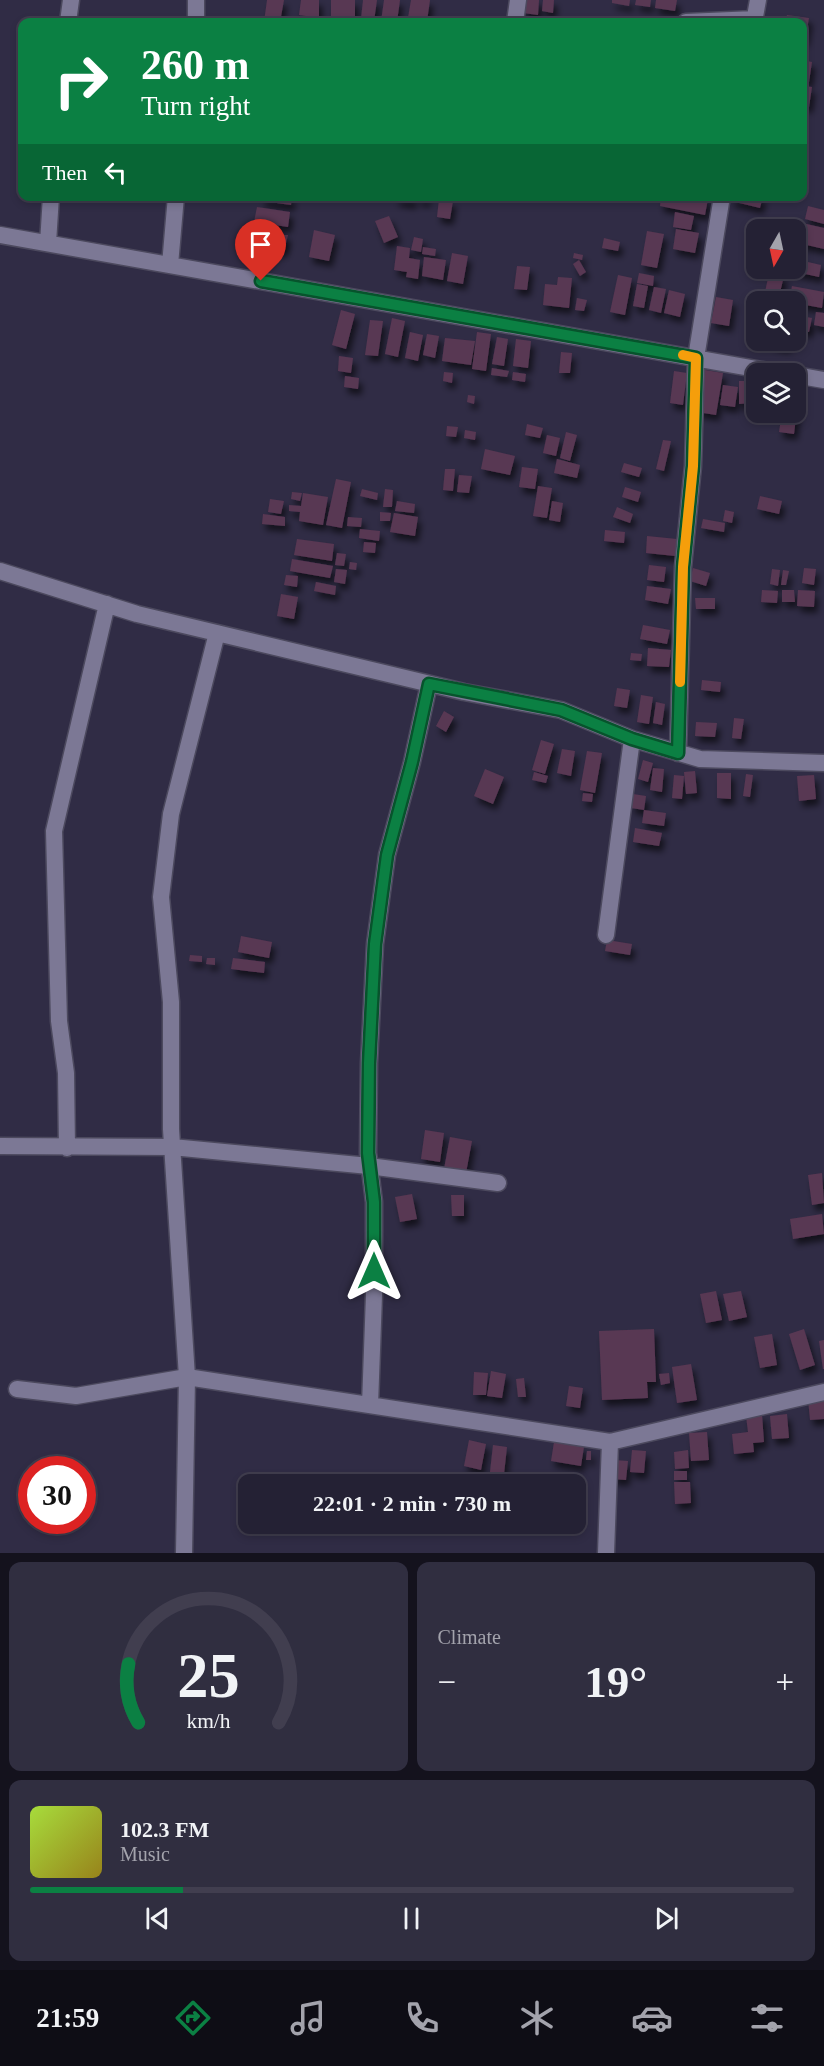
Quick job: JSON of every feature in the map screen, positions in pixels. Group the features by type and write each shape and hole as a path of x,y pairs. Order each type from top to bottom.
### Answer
{"street":[{"path":"69,18 71,0"},
{"path":"196,0 196,18"},
{"path":"516,18 518,0"},
{"path":"755,18 758,0"},
{"path":"48,243 51,201"},
{"path":"170,265 176,201"},
{"path":"678,753 683,567 693,466 696,358 721,201"},
{"path":"0,235 746,367"},
{"path":"806,377 824,380"},
{"path":"0,571 137,614 429,684 561,710 632,739 700,759 824,763"},
{"path":"67,1148 66,1074 59,1021 54,831 107,604"},
{"path":"184,1553 186,1377 172,1147 171,1002 160,897 171,814 217,633"},
{"path":"370,1405 374,1295 374,1202 369,1166 369,1063 376,933 387,855 412,762 429,684"},
{"path":"606,935 632,739"},
{"path":"0,1146 172,1147 369,1166 498,1183"},
{"path":"17,1389 76,1396 186,1377 610,1442 824,1392"},
{"path":"606,1553 610,1442"}],"building":[{"path":"267,0 284,0 281,18 265,18"},
{"path":"301,0 319,0 319,18 299,15"},
{"path":"331,0 355,0 355,18 331,18"},
{"path":"363,0 377,0 374,18 361,18"},
{"path":"384,0 400,0 398,18 382,18"},
{"path":"411,0 430,0 427,18 408,18"},
{"path":"525,0 539,0 538,15 523,13"},
{"path":"543,0 554,0 553,13 542,11"},
{"path":"612,0 630,0 629,6 612,3"},
{"path":"636,0 651,0 650,7 635,5"},
{"path":"656,0 677,0 675,11 655,8"},
{"path":"787,15 809,18 807,30 807,18 787,18"},
{"path":"807,61 812,62 809,82 807,82"},
{"path":"807,86 812,87 809,107 807,107"},
{"path":"262,201 291,201 291,205"},
{"path":"439,201 453,201 450,219 437,217"},
{"path":"660,201 708,201 705,215 660,206"},
{"path":"731,201 762,201 760,208"},
{"path":"808,206 824,210 824,224 805,219"},
{"path":"257,207 290,212 288,227 254,222"},
{"path":"675,212 694,216 691,230 673,227"},
{"path":"389,216 398,237 384,243 375,221"},
{"path":"806,224 824,228 824,249 806,245"},
{"path":"676,229 699,233 695,253 673,249"},
{"path":"314,230 335,235 329,261 309,257"},
{"path":"647,231 664,234 657,268 641,265"},
{"path":"272,235 288,235 284,251 269,248"},
{"path":"414,237 423,239 421,252 411,250"},
{"path":"604,238 620,242 618,251 602,248"},
{"path":"397,246 410,248 409,258 420,260 418,279 406,277 407,272 394,270"},
{"path":"423,247 436,249 435,256 422,254"},
{"path":"452,253 468,256 463,284 447,281"},
{"path":"574,253 583,255 582,260 573,258"},
{"path":"424,257 446,260 443,280 422,276"},
{"path":"579,260 586,272 580,276 573,264"},
{"path":"806,262 821,265 819,277 806,274"},
{"path":"517,266 530,267 527,290 514,289"},
{"path":"639,273 654,276 653,286 637,283"},
{"path":"618,275 632,278 625,315 610,312"},
{"path":"558,277 572,278 569,308 543,305 545,284 557,285"},
{"path":"768,279 783,279 780,291 765,291"},
{"path":"637,284 648,286 644,308 633,306"},
{"path":"792,286 824,292 822,308 806,305 806,291 791,291"},
{"path":"654,287 666,289 661,313 649,310"},
{"path":"669,290 685,294 680,317 664,313"},
{"path":"716,297 733,300 729,326 711,323"},
{"path":"577,298 587,300 584,311 575,310"},
{"path":"341,310 355,314 346,349 332,345"},
{"path":"816,312 824,313 824,327 814,325"},
{"path":"806,317 812,318 809,332 806,331"},
{"path":"392,318 405,321 398,357 385,354"},
{"path":"370,320 383,321 378,356 365,355"},
{"path":"410,332 423,335 418,361 405,358"},
{"path":"477,332 491,334 486,371 472,369"},
{"path":"427,334 439,336 435,358 423,355"},
{"path":"497,337 508,339 504,366 492,364"},
{"path":"445,338 475,341 471,365 442,361"},
{"path":"516,339 531,341 528,368 513,366"},
{"path":"561,352 572,353 570,373 559,373"},
{"path":"339,356 353,358 351,373 338,371"},
{"path":"492,368 509,371 507,377 491,375"},
{"path":"705,370 723,373 716,415 697,412"},
{"path":"674,371 687,373 683,405 670,403"},
{"path":"444,372 453,373 452,383 443,381"},
{"path":"513,372 526,374 525,382 512,380"},
{"path":"345,376 359,378 358,389 344,387"},
{"path":"739,381 746,381 746,404 739,404"},
{"path":"723,385 738,387 735,407 720,405"},
{"path":"468,395 475,396 474,404 467,402"},
{"path":"780,423 795,423 794,434 779,432"},
{"path":"527,424 543,428 540,438 525,435"},
{"path":"447,426 458,427 456,437 446,436"},
{"path":"465,430 476,432 475,440 464,438"},
{"path":"566,432 577,435 570,461 560,458"},
{"path":"547,435 560,438 556,456 543,453"},
{"path":"663,440 671,441 664,471 656,469"},
{"path":"485,449 515,456 510,475 481,469"},
{"path":"557,459 580,465 577,478 554,473"},
{"path":"624,463 642,468 639,477 621,472"},
{"path":"522,467 538,469 535,489 519,487"},
{"path":"445,469 455,469 453,491 443,490"},
{"path":"459,475 472,476 469,493 457,492"},
{"path":"336,479 351,482 342,528 326,525"},
{"path":"538,486 552,488 547,518 533,516"},
{"path":"625,487 641,492 638,502 622,497"},
{"path":"362,489 378,493 377,500 360,496"},
{"path":"385,489 393,490 392,507 383,507"},
{"path":"292,492 302,493 300,501 291,499"},
{"path":"303,493 328,497 323,525 299,521 300,512 289,511 289,505 301,506"},
{"path":"760,496 782,501 779,514 757,509"},
{"path":"270,499 284,501 281,514 268,512"},
{"path":"397,501 415,504 414,513 395,511"},
{"path":"552,501 563,503 560,522 549,520"},
{"path":"617,507 633,514 630,523 613,517"},
{"path":"725,510 734,512 732,523 723,521"},
{"path":"380,512 391,513 390,521 380,521"},
{"path":"394,513 418,517 415,536 390,532"},
{"path":"263,514 285,517 285,526 262,524"},
{"path":"348,517 362,518 361,527 347,526"},
{"path":"703,519 725,523 724,532 701,528"},
{"path":"360,529 380,531 379,541 359,538"},
{"path":"605,530 625,532 624,543 604,541"},
{"path":"647,536 677,539 675,556 646,553"},
{"path":"297,539 334,544 332,561 294,555"},
{"path":"364,542 376,543 375,553 363,552"},
{"path":"337,553 346,554 344,566 335,565"},
{"path":"292,559 333,566 330,578 290,571"},
{"path":"350,562 357,563 356,570 349,569"},
{"path":"649,565 666,567 664,582 647,580"},
{"path":"693,568 710,573 706,586 690,581"},
{"path":"804,568 816,569 814,585 802,583"},
{"path":"336,569 347,570 345,584 334,582"},
{"path":"772,569 780,570 778,586 770,584"},
{"path":"783,570 789,571 786,585 781,585"},
{"path":"286,575 298,576 297,587 284,585"},
{"path":"316,582 336,586 335,595 314,591"},
{"path":"647,586 671,589 668,604 645,600"},
{"path":"762,590 778,591 777,603 761,602"},
{"path":"782,590 794,590 795,602 782,602"},
{"path":"798,590 815,591 814,607 797,606"},
{"path":"281,594 298,597 294,619 277,616"},
{"path":"695,598 715,598 715,609 696,609"},
{"path":"643,625 670,630 667,644 640,639"},
{"path":"648,648 671,650 669,667 647,666"},
{"path":"631,653 642,654 641,661 630,660"},
{"path":"702,680 721,682 720,692 701,690"},
{"path":"617,688 630,690 627,708 614,706"},
{"path":"641,695 653,697 649,724 637,722"},
{"path":"656,702 665,704 662,725 653,723"},
{"path":"444,711 454,717 446,732 436,726"},
{"path":"734,718 744,719 741,739 732,738"},
{"path":"696,722 717,723 715,737 695,736"},
{"path":"541,740 554,744 545,774 532,770"},
{"path":"562,749 575,751 571,776 557,773"},
{"path":"587,751 602,753 595,793 580,790"},
{"path":"643,760 653,763 648,782 638,779"},
{"path":"653,768 664,769 662,792 650,790"},
{"path":"485,769 504,777 493,804 474,796"},
{"path":"695,771 697,793 686,794 684,772"},
{"path":"534,772 548,776 546,783 532,780"},
{"path":"717,773 731,773 731,799 717,798"},
{"path":"746,774 753,775 750,797 743,796"},
{"path":"674,775 684,776 682,799 672,798"},
{"path":"814,775 816,799 799,801 797,776"},
{"path":"583,793 593,794 592,802 582,801"},
{"path":"633,794 646,796 644,810 631,808"},
{"path":"644,810 666,813 664,826 642,823"},
{"path":"635,828 662,833 659,846 633,842"},
{"path":"241,936 272,942 269,958 238,952"},
{"path":"607,940 632,944 630,955 605,951"},
{"path":"190,955 202,956 202,962 189,961"},
{"path":"207,958 215,958 215,965 206,964"},
{"path":"233,958 265,962 264,973 231,969"},
{"path":"425,1130 444,1133 440,1162 421,1159"},
{"path":"450,1137 472,1141 466,1173 444,1169"},
{"path":"822,1173 824,1203 812,1205 808,1175"},
{"path":"412,1194 417,1219 400,1222 395,1197"},
{"path":"451,1195 464,1195 464,1216 452,1216"},
{"path":"822,1214 824,1234 793,1239 790,1219"},
{"path":"716,1291 722,1320 706,1323 700,1294"},
{"path":"741,1291 747,1317 729,1321 723,1294"},
{"path":"654,1329 656,1382 647,1382 648,1398 602,1400 599,1331"},
{"path":"804,1329 815,1365 800,1370 789,1334"},
{"path":"772,1334 777,1365 760,1368 754,1337"},
{"path":"824,1340 824,1369 823,1369 819,1341"},
{"path":"691,1364 697,1400 677,1403 672,1367"},
{"path":"491,1371 506,1374 502,1398 487,1396"},
{"path":"474,1372 488,1373 486,1395 473,1395"},
{"path":"669,1373 670,1383 661,1385 659,1374"},
{"path":"524,1378 526,1397 518,1397 516,1379"},
{"path":"569,1386 583,1388 580,1408 566,1406"},
{"path":"824,1398 824,1419 810,1420 808,1399"},
{"path":"762,1414 764,1442 753,1443 754,1452 734,1454 732,1434 748,1432 746,1416"},
{"path":"787,1414 789,1438 772,1439 770,1416"},
{"path":"707,1432 709,1460 691,1461 689,1433"},
{"path":"469,1440 486,1444 481,1470 464,1466"},
{"path":"554,1442 584,1447 581,1466 551,1461"},
{"path":"493,1445 507,1447 504,1474 490,1472"},
{"path":"632,1450 646,1451 644,1473 630,1472"},
{"path":"688,1450 689,1468 675,1469 674,1452"},
{"path":"587,1451 591,1451 591,1460 586,1460"},
{"path":"614,1460 628,1461 626,1480 612,1479"},
{"path":"674,1471 687,1471 687,1480 674,1480"},
{"path":"674,1482 690,1482 691,1503 675,1504"}],"slow traffic":[{"path":"680,682 683,567 693,466 696,358 683,355"}],"route":[{"path":"261,281 696,358 693,466 683,567 678,753 632,739 561,710 429,684 412,762 387,855 375,944 369,1063 368,1153 374,1202 374,1271"}]}
